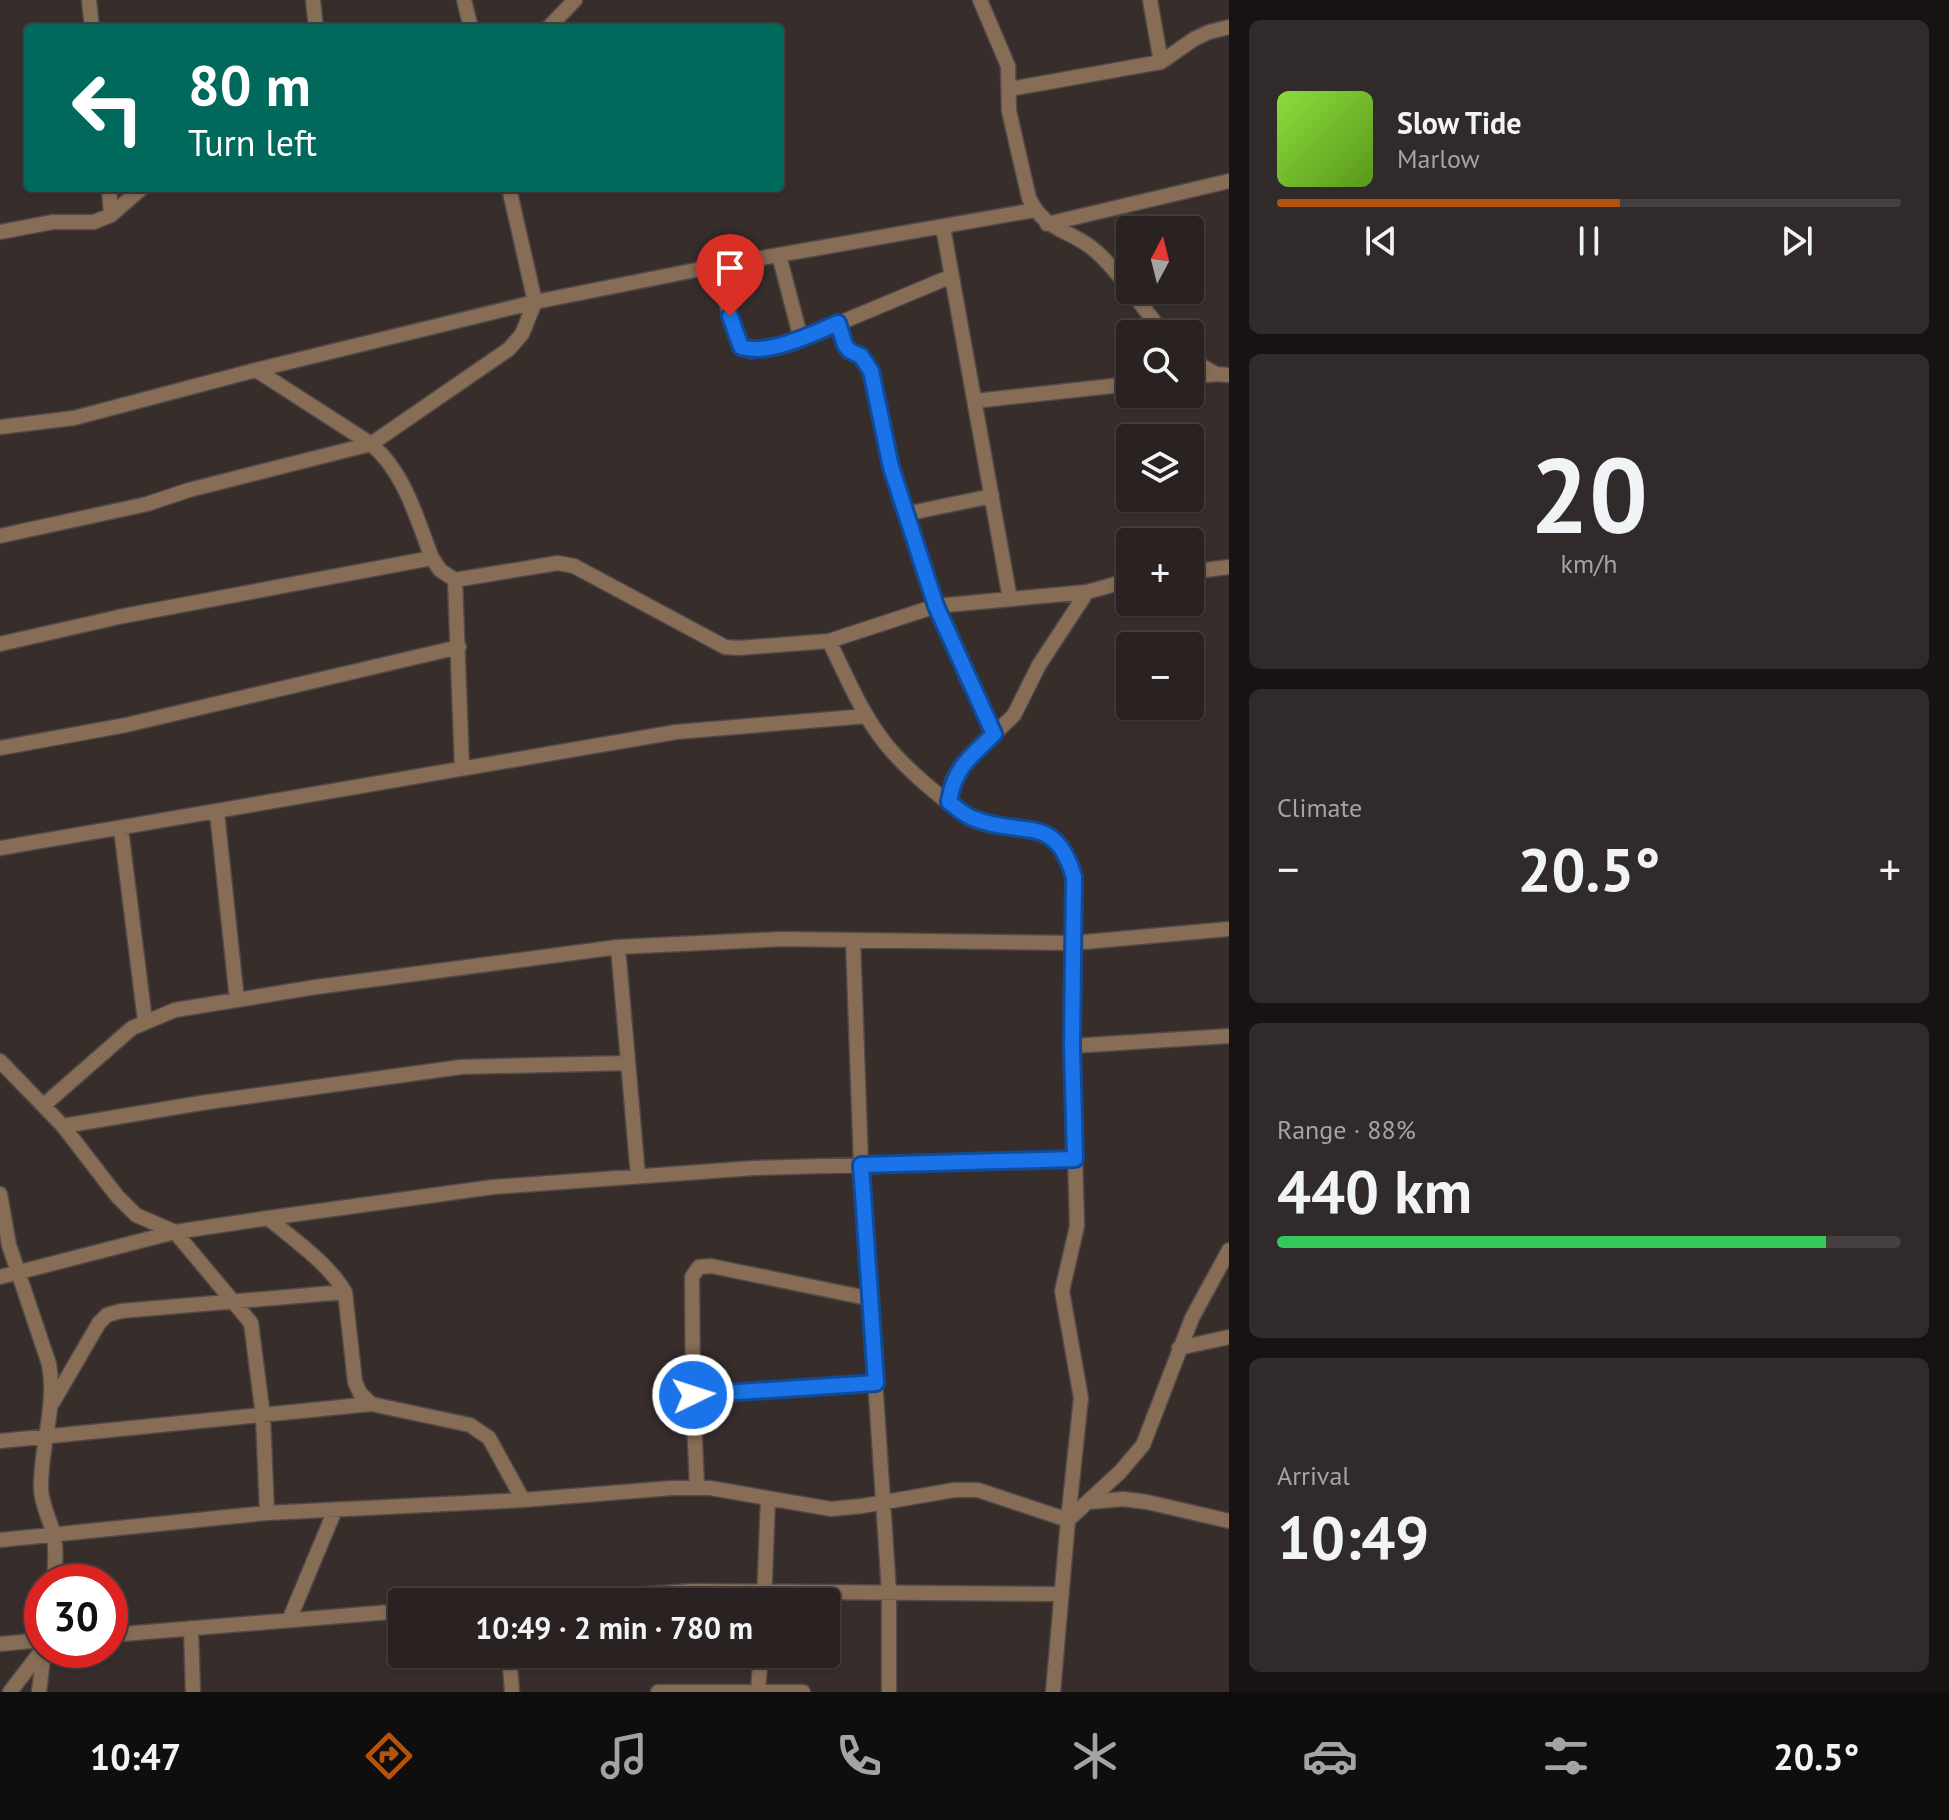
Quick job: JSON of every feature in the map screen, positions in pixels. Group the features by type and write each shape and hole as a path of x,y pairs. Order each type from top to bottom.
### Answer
{"street":[{"path":"89,0 92,24"},
{"path":"313,0 316,24"},
{"path":"464,0 470,24"},
{"path":"980,0 1008,66 1009,111 1029,198 1035,210 1047,224 1090,247 1116,271"},
{"path":"1150,0 1161,62"},
{"path":"551,24 569,2"},
{"path":"1010,89 1161,62 1209,32 1229,27"},
{"path":"1047,224 1229,181"},
{"path":"109,192 111,215"},
{"path":"0,232 53,222 94,222 111,215 137,192"},
{"path":"0,536 147,504 189,490 371,444 509,349 522,334 535,302 510,192"},
{"path":"0,427 74,418 535,302 716,266 1035,210"},
{"path":"943,227 1010,599"},
{"path":"779,255 801,339"},
{"path":"716,266 737,340 741,347 752,351 801,339 952,276"},
{"path":"1141,304 1153,320"},
{"path":"838,323 845,345 861,356 871,371 891,467 936,606 994,734"},
{"path":"1204,366 1223,375"},
{"path":"256,370 387,457 399,475 432,558 440,570 455,580 558,563 574,566 725,647 738,648 829,641 936,606 1087,592 1116,584"},
{"path":"975,401 1116,386"},
{"path":"905,514 992,496"},
{"path":"0,644 123,616 432,558"},
{"path":"1204,570 1229,567"},
{"path":"455,580 462,768"},
{"path":"949,802 952,781 960,767 1014,715 1039,665 1087,592"},
{"path":"829,641 867,716 895,756 971,818 1044,833 1059,843 1068,857 1074,877 1072,1046 1077,1226 1062,1291 1081,1398 1053,1692"},
{"path":"0,748 126,725 459,647"},
{"path":"0,848 676,732 867,716"},
{"path":"217,812 237,1000"},
{"path":"121,829 145,1021"},
{"path":"44,1105 132,1028 145,1021 175,1010 316,987 618,947 782,939 1073,943 1229,929"},
{"path":"853,940 861,1165 889,1592 889,1692"},
{"path":"618,947 638,1176"},
{"path":"1072,1046 1229,1036"},
{"path":"0,1061 63,1126 126,1205 152,1224 175,1232 251,1323 263,1416 267,1513"},
{"path":"63,1126 201,1103 461,1067 628,1063"},
{"path":"0,1277 175,1232 493,1187 754,1168 1075,1159"},
{"path":"0,1194 9,1245 49,1364 53,1403 41,1486 42,1505 54,1533 54,1564"},
{"path":"268,1218 338,1279 345,1292 355,1382 360,1393 371,1404"},
{"path":"1068,1520 1143,1445 1192,1318 1229,1250"},
{"path":"697,1488 692,1277 699,1267 711,1266 872,1299"},
{"path":"53,1403 99,1323 107,1315 121,1311 345,1292"},
{"path":"1179,1348 1229,1337"},
{"path":"693,1395 876,1383"},
{"path":"0,1441 371,1404 470,1425 482,1431 489,1438 523,1500"},
{"path":"0,1540 267,1513 697,1488 831,1509 954,1490 978,1490 1068,1520"},
{"path":"765,1588 768,1498"},
{"path":"1089,1502 1123,1499 1147,1502 1229,1521"},
{"path":"290,1618 335,1510"},
{"path":"840,1594 1061,1594"},
{"path":"128,1633 388,1612"},
{"path":"191,1628 193,1692"},
{"path":"0,1644 24,1642"},
{"path":"10,1692 29,1668"},
{"path":"39,1692 41,1668"},
{"path":"510,1668 512,1692"},
{"path":"758,1690 760,1668"},
{"path":"658,1692 803,1692"}],"route":[{"path":"693,1395 876,1383 861,1165 1075,1159 1072,1046 1074,877 1068,857 1059,843 1044,833 984,823 971,818 949,802 952,781 960,767 994,734 936,606 891,467 871,371 861,356 845,345 838,323 801,339 752,351 741,347 730,316"}]}
